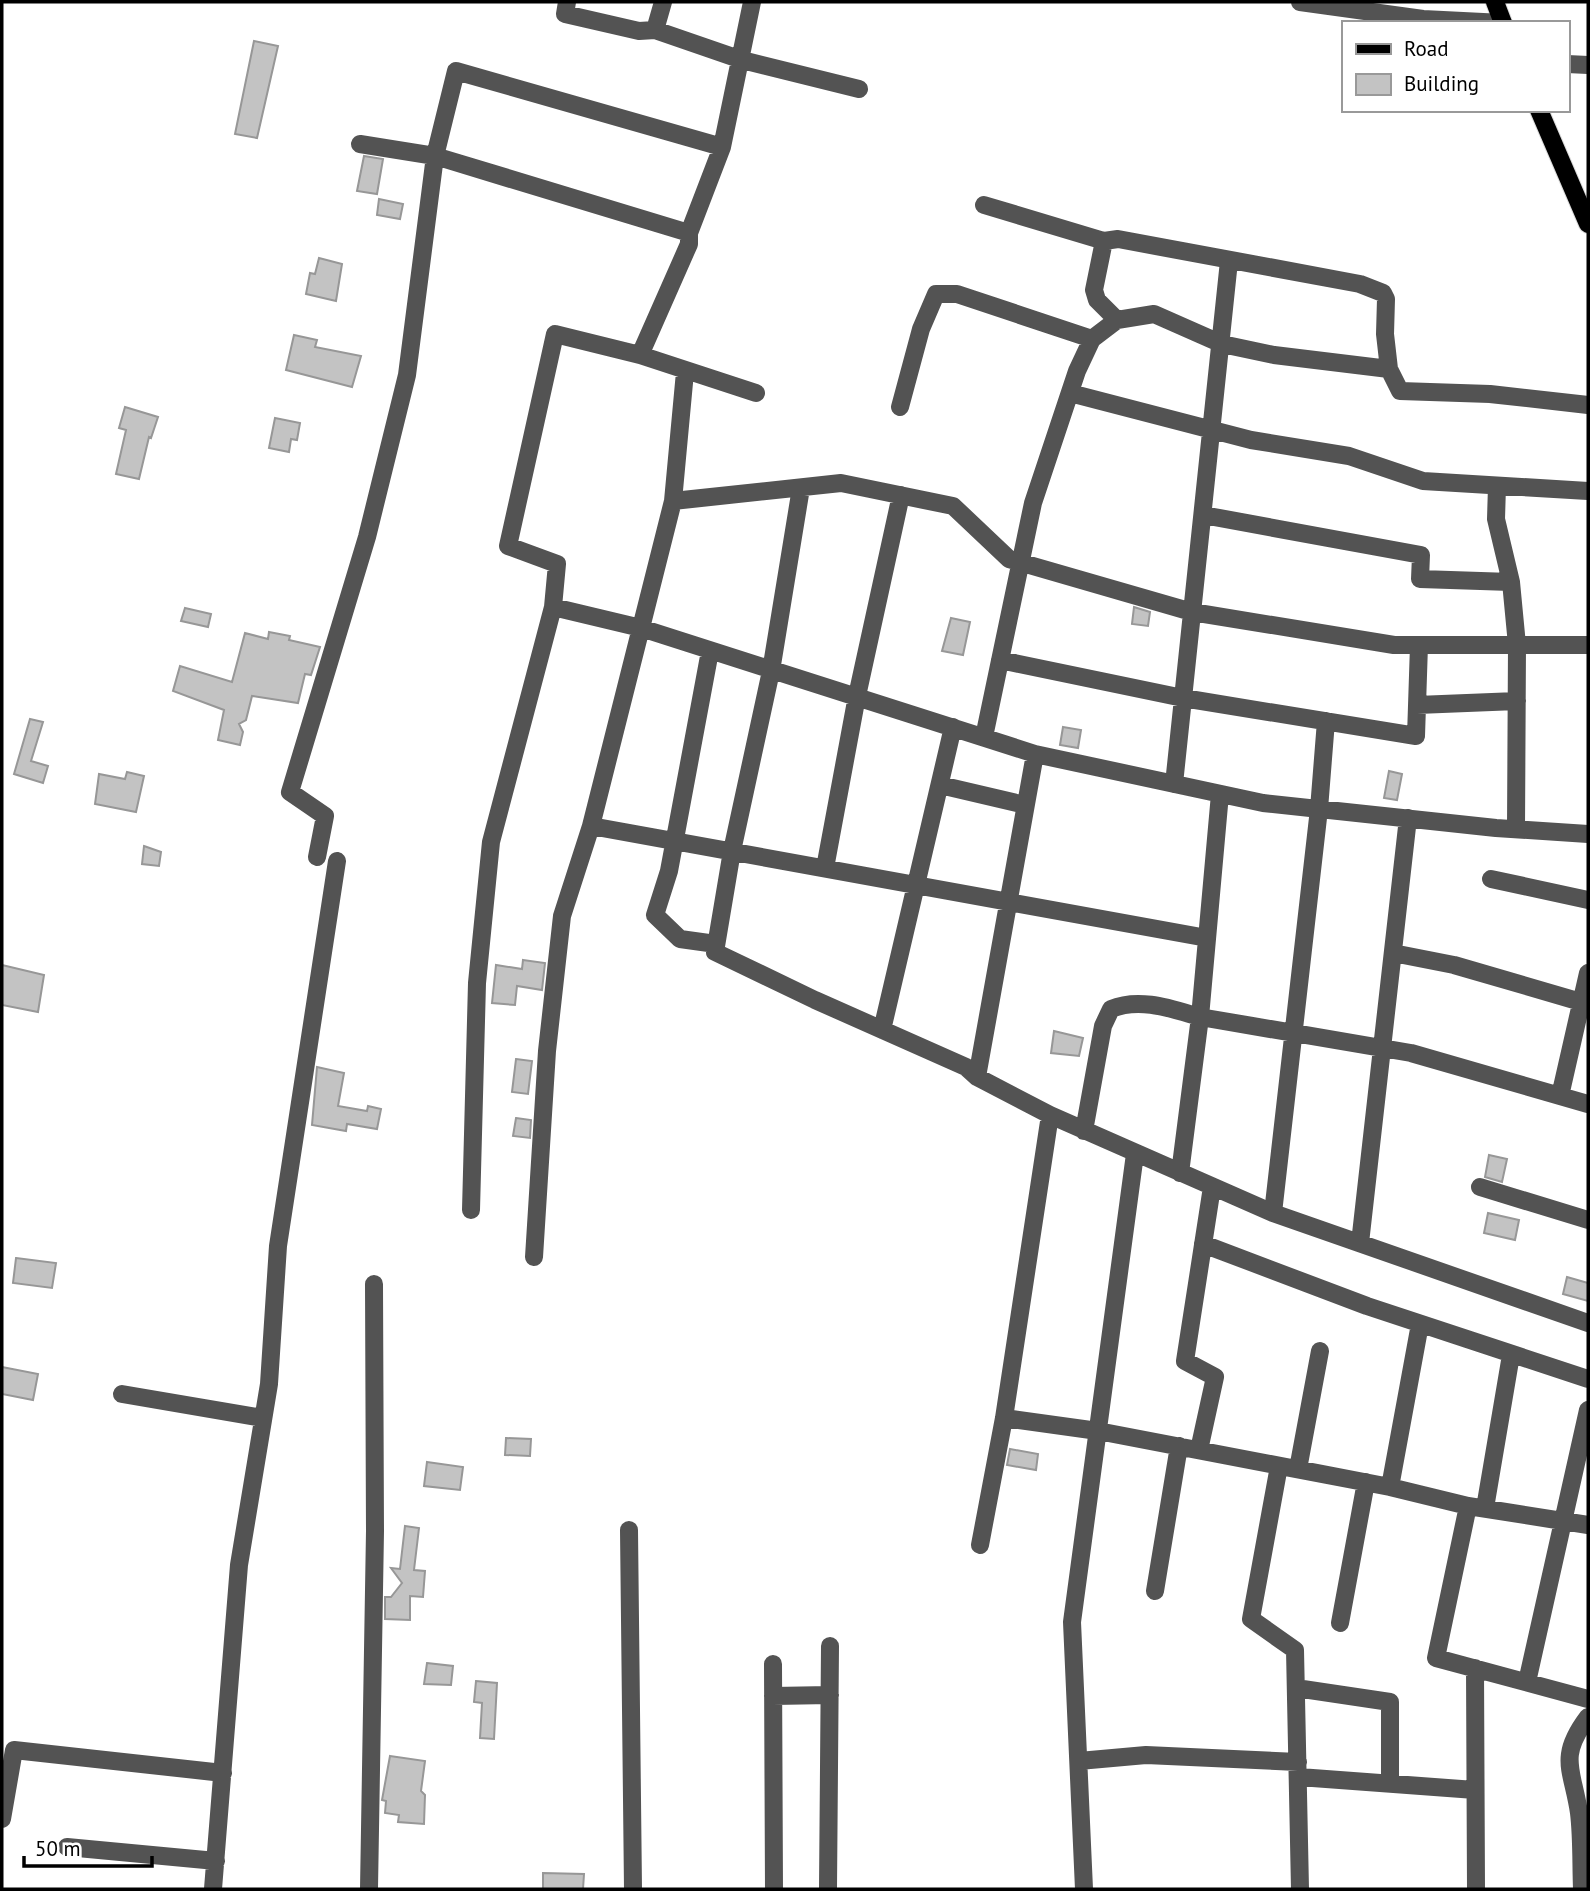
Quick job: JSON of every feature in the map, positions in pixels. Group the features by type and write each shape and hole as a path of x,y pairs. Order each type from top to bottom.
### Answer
{"main road":[{"path":"1494,2 1502,21"},
{"path":"1540,112 1588,224"}],"street":[{"path":"567,2 565,14 639,32 655,30 742,60 859,89"},
{"path":"655,30 663,2"},
{"path":"640,355 689,243 690,233 722,147 752,2"},
{"path":"1300,2 1423,19 1463,21"},
{"path":"1569,64 1588,65"},
{"path":"317,857 325,816 290,792 367,537 407,376 435,156 456,71 722,147"},
{"path":"360,145 435,156 690,233"},
{"path":"984,205 1104,241 1118,239 1360,284 1383,293 1387,299 1385,334 1389,369 1400,391 1490,394 1588,405"},
{"path":"1104,241 1094,290 1097,300 1117,320"},
{"path":"1174,784 1229,261"},
{"path":"900,407 921,329 936,295 957,294 1093,340"},
{"path":"984,737 1033,503 1070,393 1093,340 1117,320 1154,314 1222,344 1274,355 1389,369"},
{"path":"471,1210 477,983 491,842 553,607 557,564 508,545 555,334 640,355 685,372 756,393"},
{"path":"534,1256 547,1051 562,916 591,826 673,501 685,372"},
{"path":"1070,393 1251,440 1349,456 1423,481 1588,491"},
{"path":"673,501 841,484 953,506 1009,559 1192,611 1394,645 1588,645"},
{"path":"1497,486 1496,519 1511,582 1517,645 1516,830"},
{"path":"801,488 771,671 732,851 715,952 749,970 966,1067 977,1077 1084,1131 1273,1213 1588,1323"},
{"path":"825,867 857,696 901,495"},
{"path":"1203,515 1420,555 1420,579 1511,582"},
{"path":"553,607 641,628 1035,754 1263,803 1516,830 1588,834"},
{"path":"1000,660 1183,698 1416,736 1419,645"},
{"path":"710,651 674,841 655,915 680,939 716,944"},
{"path":"1417,705 1517,701"},
{"path":"1273,1213 1319,809 1325,721"},
{"path":"882,1030 953,727"},
{"path":"977,1077 1035,754"},
{"path":"940,785 1025,805"},
{"path":"1180,1173 1200,1017 1220,794"},
{"path":"1360,1243 1408,818"},
{"path":"591,826 1207,938"},
{"path":"214,1889 239,1565 269,1384 278,1246 337,861"},
{"path":"1491,879 1588,900"},
{"path":"1393,953 1454,965 1585,1003"},
{"path":"1560,1096 1585,1003 1588,972"},
{"path":"1084,1131 1103,1026 1111,1009 1137,1003 1166,1007 1200,1017 1411,1053 1588,1104"},
{"path":"980,1545 1004,1418 1050,1115"},
{"path":"1084,1889 1072,1622 1135,1153"},
{"path":"1199,1450 1215,1377 1185,1361 1212,1187"},
{"path":"1480,1187 1588,1220"},
{"path":"1203,1244 1420,1324 1588,1379"},
{"path":"369,1889 375,1531 373,1284"},
{"path":"1390,1487 1420,1324"},
{"path":"1298,1469 1320,1351"},
{"path":"1511,1355 1477,1507 1436,1658 1588,1699"},
{"path":"122,1394 263,1418"},
{"path":"1527,1682 1588,1410"},
{"path":"1004,1418 1098,1431 1366,1482 1477,1507 1588,1525"},
{"path":"1155,1591 1179,1446"},
{"path":"1279,1466 1251,1619 1294,1650 1300,1889"},
{"path":"1340,1623 1366,1482"},
{"path":"629,1530 634,1889"},
{"path":"828,1889 830,1646"},
{"path":"773,1664 774,1889"},
{"path":"1475,1668 1476,1889"},
{"path":"1296,1688 1390,1702 1390,1784"},
{"path":"773,1696 830,1695"},
{"path":"1582,1889 1584,1814 1568,1771 1577,1732 1588,1717"},
{"path":"2,1819 14,1750 223,1773"},
{"path":"1079,1761 1146,1755 1299,1770 1390,1784 1475,1790"},
{"path":"67,1847 216,1861"}],"building":[{"path":"254,41 278,46 257,138 235,134"},
{"path":"364,156 383,159 377,194 357,191"},
{"path":"379,199 403,204 400,219 377,215"},
{"path":"319,258 342,264 336,301 306,294 310,273 315,274"},
{"path":"294,335 317,340 315,347 361,356 352,387 286,370"},
{"path":"125,407 158,417 151,438 149,437 139,479 116,474 126,430 119,428"},
{"path":"275,418 300,423 297,440 291,439 289,452 269,448"},
{"path":"1134,607 1150,612 1148,626 1132,624"},
{"path":"185,608 211,614 208,627 181,621"},
{"path":"951,618 970,622 963,655 942,651"},
{"path":"269,632 320,647 311,675 305,674 298,703 252,696 246,720 239,724 243,732 240,745 218,740 224,710 173,691 180,666 232,682 245,633 268,639"},
{"path":"30,719 43,722 31,761 48,766 43,783 14,774"},
{"path":"1063,727 1081,730 1078,748 1060,745"},
{"path":"1389,771 1402,774 1397,800 1384,798"},
{"path":"127,772 144,776 136,812 95,804 99,774 125,779"},
{"path":"144,846 161,852 159,866 142,864"},
{"path":"523,960 545,963 542,990 517,986 515,1005 492,1003 496,965 522,969"},
{"path":"2,965 44,975 38,1012 2,1005"},
{"path":"1054,1031 1083,1038 1079,1056 1051,1053"},
{"path":"516,1059 532,1061 528,1094 512,1092"},
{"path":"317,1067 344,1073 338,1106 367,1111 368,1106 381,1109 377,1129 347,1124 346,1131 312,1125"},
{"path":"516,1118 531,1120 530,1138 513,1136"},
{"path":"1489,1155 1507,1159 1502,1182 1485,1177"},
{"path":"1488,1213 1519,1220 1515,1240 1484,1233"},
{"path":"16,1258 56,1263 52,1288 13,1283"},
{"path":"1567,1277 1588,1283 1588,1301 1563,1294"},
{"path":"2,1367 38,1374 33,1400 2,1394"},
{"path":"506,1438 531,1439 530,1456 505,1455"},
{"path":"1010,1449 1038,1454 1036,1470 1007,1465"},
{"path":"427,1462 463,1467 460,1490 424,1486"},
{"path":"405,1526 419,1528 414,1570 425,1571 423,1597 410,1596 410,1620 385,1619 385,1597 391,1597 402,1583 391,1568 400,1569"},
{"path":"427,1663 453,1666 451,1685 424,1684"},
{"path":"476,1681 497,1683 494,1739 480,1738 482,1703 474,1702"},
{"path":"390,1756 425,1761 421,1791 425,1795 424,1824 398,1822 399,1815 385,1813 386,1801 382,1800"},
{"path":"543,1873 584,1874 583,1889 543,1889"}]}
